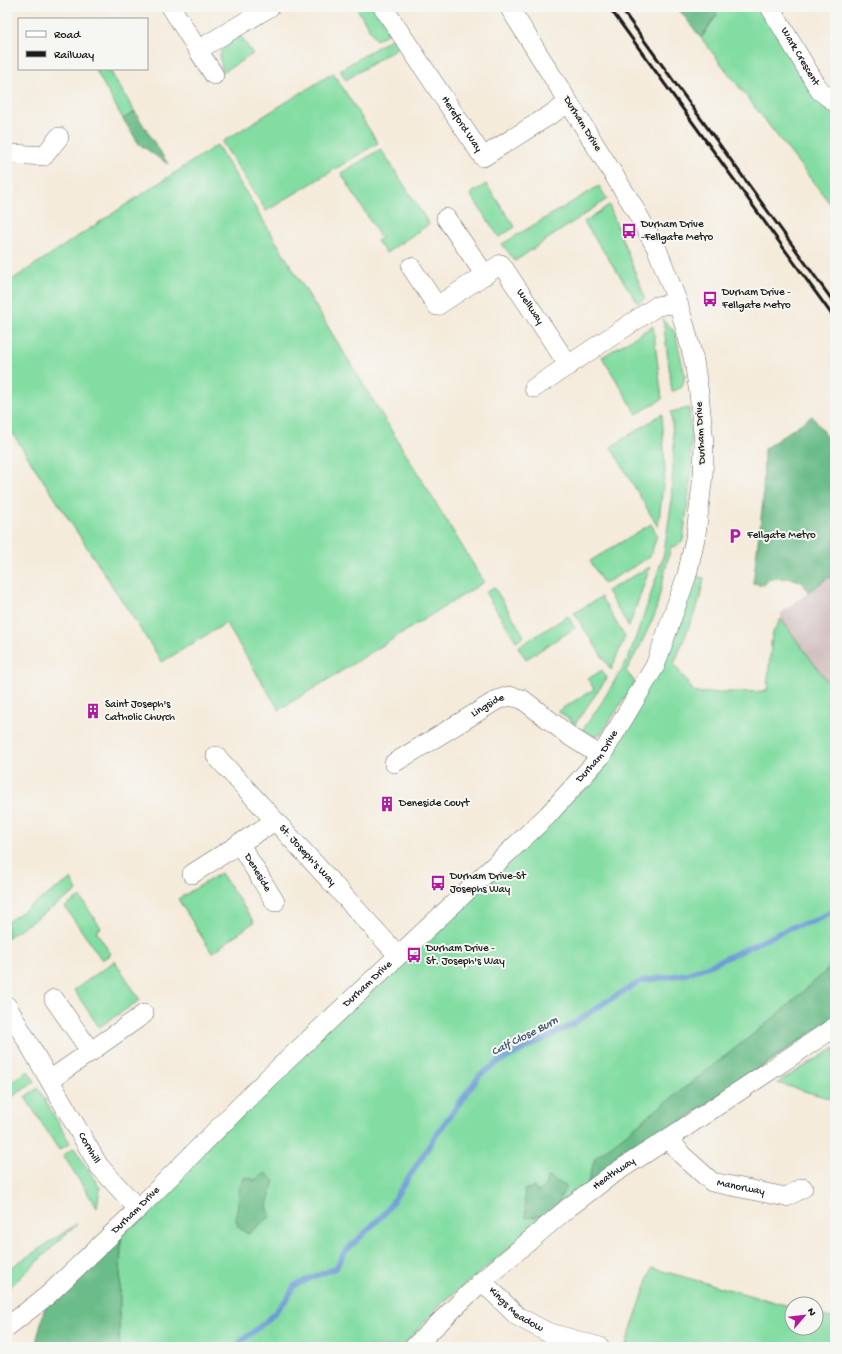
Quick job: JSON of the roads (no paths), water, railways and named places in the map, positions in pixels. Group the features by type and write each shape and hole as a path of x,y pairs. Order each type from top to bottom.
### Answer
{"street":[{"path":"171,7 214,75"},
{"path":"198,50 270,7"},
{"name":"Hereford Way","path":"384,7 483,157 569,103"},
{"name":"Durham Drive","path":"7,1327 48,1295 138,1209 267,1079 548,815 601,756 655,666 687,575 696,534 703,475 704,443 694,361 678,303 657,249 632,204 509,7"},
{"name":"Wark Crescent","path":"770,7 820,91 835,102"},
{"path":"7,155 44,156 59,137"},
{"path":"446,218 485,275"},
{"name":"Wellway","path":"411,267 437,306 501,264 569,366"},
{"path":"534,388 657,306 678,303"},
{"name":"Lingside","path":"394,763 497,700 509,696 522,699 571,737 601,756"},
{"name":"St. Joseph's Way","path":"216,756 398,955"},
{"name":"Deneside","path":"192,874 275,821"},
{"name":"Deneside","path":"239,844 275,902"},
{"path":"54,999 91,1052"},
{"name":"Cornhill","path":"7,1006 99,1166 138,1209"},
{"path":"50,1080 144,1014"},
{"name":"Heathway","path":"414,1347 482,1281 568,1208 610,1176 835,1027"},
{"name":"Manorway","path":"669,1138 682,1155 712,1182 786,1197 803,1188"},
{"name":"Kings Meadow","path":"482,1281 517,1316 547,1332 600,1347"}],"waterway":[{"name":"Calf Close Burn","path":"234,1347 268,1320 288,1298 294,1286 336,1268 344,1253 385,1213 436,1135 480,1075 499,1062 575,1023 601,1005 641,981 686,974 709,966 792,927 814,921 835,910"}],"railway":[{"path":"609,7 835,319"},
{"path":"620,7 835,304"}],"place":[{"name":"Durham Drive -Fellgate Metro","path":"629,231"},
{"name":"Durham Drive - Fellgate Metro","path":"710,299"},
{"name":"Fellgate Metro","path":"735,536"},
{"name":"Saint Joseph's Catholic Church","path":"93,711"},
{"name":"Deneside Court","path":"387,804"},
{"name":"Durham Drive-St Josephs Way","path":"438,883"},
{"name":"Durham Drive - St. Joseph's Way","path":"414,955"}]}
